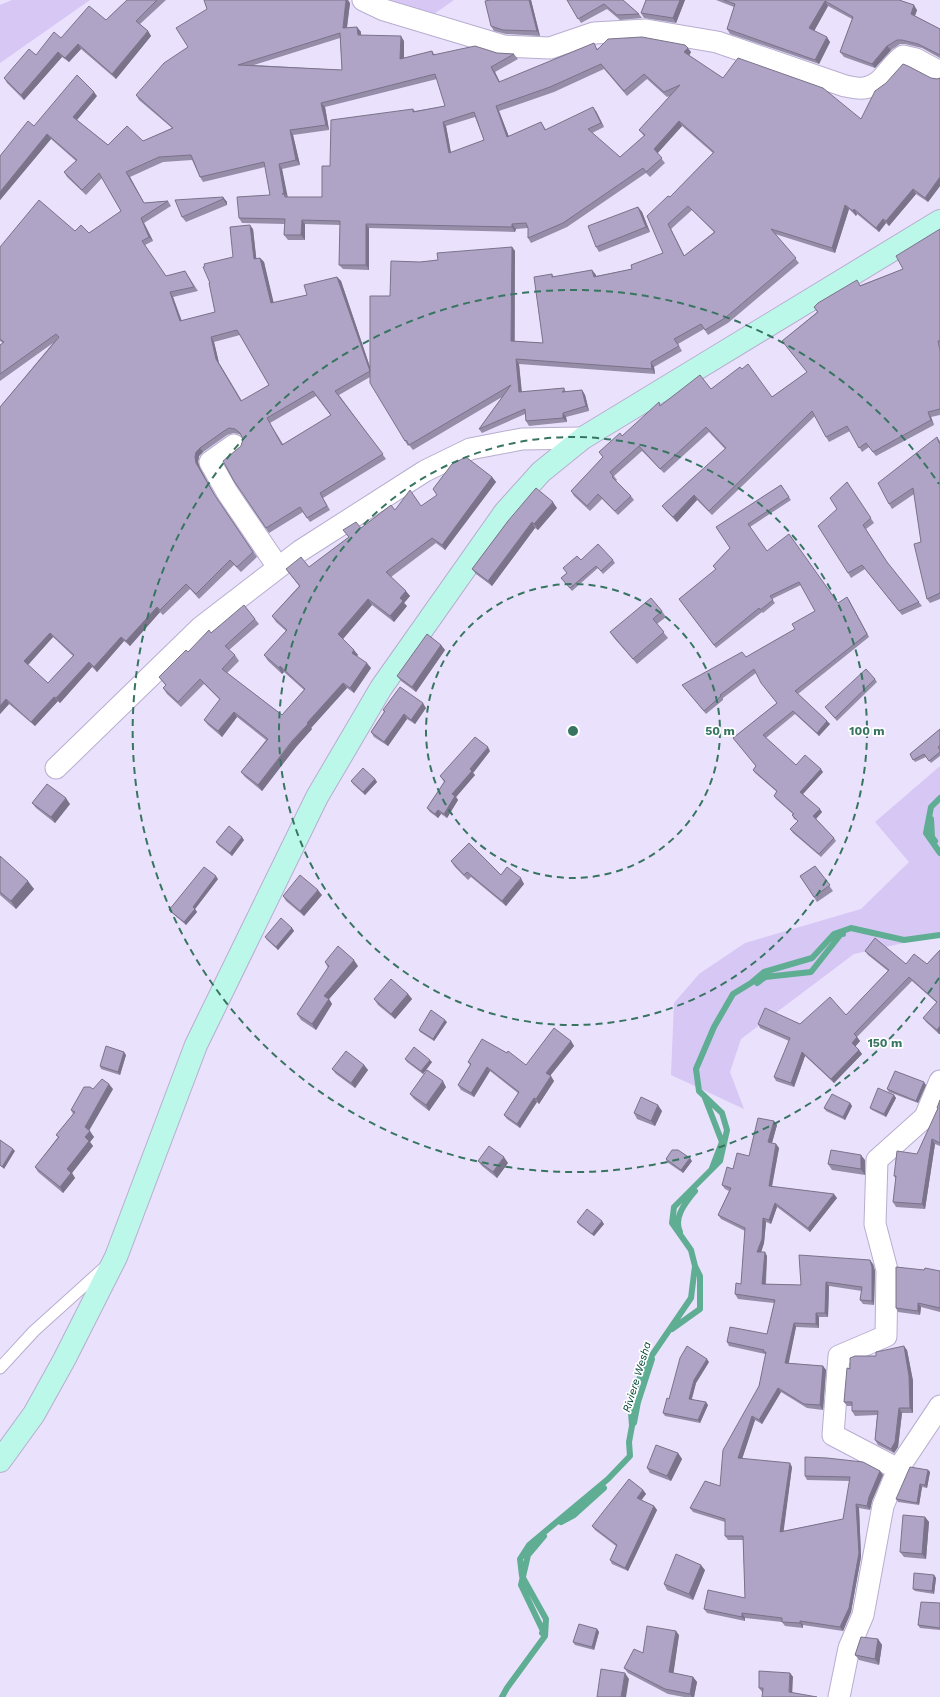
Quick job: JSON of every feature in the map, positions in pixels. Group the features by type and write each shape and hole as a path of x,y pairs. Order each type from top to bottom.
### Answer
{"street":[{"path":"363,0 384,10 504,46 550,48 594,33 646,30 717,42 845,86 865,88 881,80 896,60 903,56 916,58 940,72"},
{"path":"0,1461 34,1414 64,1360 116,1257 196,1044 317,797 381,688 505,512 541,472 583,438 940,221"},
{"path":"56,768 201,627 300,551 425,471 470,449 522,439 583,438"},
{"path":"234,445 210,462 227,492 278,567"},
{"path":"898,1469 833,1435 839,1356 886,1336 887,1270 875,1224 876,1160 925,1117 940,1081"},
{"path":"839,1697 849,1648 864,1615 883,1506 898,1469 940,1406"}],"lane":[{"path":"0,1368 34,1330 116,1257"}],"shaded area":[{"path":"12,0 90,0 0,63 0,5"},
{"path":"390,0 454,0 434,14"},
{"path":"940,766 940,935 854,954 741,1039 730,1072 744,1109 671,1075 674,1003 699,974 745,943 861,909 909,862 875,822"}],"building":[{"path":"127,0 157,0 136,21 148,31 112,74 78,44 65,58 58,52 21,95 4,78 29,49 36,55 54,32 61,38 89,6 106,20"},
{"path":"204,0 346,0 343,28 357,27 358,35 401,36 400,59 432,51 433,55 475,46 497,53 514,54 491,67 499,82 594,43 597,50 608,39 642,37 685,45 688,48 684,52 723,78 738,58 823,88 861,119 875,91 886,83 903,64 931,78 940,78 940,177 925,198 913,189 886,221 883,219 876,228 854,209 853,211 845,205 832,248 771,229 796,258 725,318 705,330 701,324 674,339 679,346 651,362 652,369 516,359 519,392 564,388 564,391 562,392 582,390 586,406 563,413 563,418 526,421 525,409 479,429 511,385 409,445 406,440 405,441 370,383 370,371 335,391 383,454 320,493 327,506 307,518 300,507 266,528 234,481 223,461 241,446 243,439 240,433 235,429 229,428 196,452 196,463 214,494 253,552 237,567 230,560 196,594 186,584 160,610 157,607 126,641 121,637 94,667 89,662 56,698 54,697 31,722 6,699 0,706 0,407 59,337 56,334 0,374 0,345 4,342 0,339 0,247 39,200 75,231 81,225 89,233 121,211 99,173 82,190 64,172 77,160 47,134 0,192 0,156 28,121 34,126 77,75 94,92 73,117 108,145 127,126 143,141 173,128 136,95 164,63 188,47 176,28 207,9","holes":["340,33 342,70 238,65","601,64 624,91 644,74 664,92 680,85 639,130 645,135 620,157 588,129 601,123 593,107 545,130 541,122 507,137 496,106 550,87","435,74 445,106 413,112 413,109 331,120 330,166 322,166 322,197 285,197 284,194 282,194 284,193 279,164 296,160 290,130 326,125 321,103","474,112 484,140 449,153 443,122","679,121 714,152 670,197 668,196 647,216 663,253 631,265 632,269 594,277 592,270 552,277 552,274 534,277 543,343 511,341 512,247 437,253 438,260 420,262 391,261 390,296 370,296 370,371 337,277 304,285 307,295 271,303 260,258 254,259 250,225 230,227 233,257 204,264 205,266 203,267 210,283 215,312 180,321 170,292 194,287 185,271 166,276 142,241 149,237 141,218 168,201 144,203 126,172 159,157 191,155 200,177 264,162 270,195 237,197 239,218 285,219 284,235 301,235 302,220 340,221 339,265 366,265 366,224 512,227 512,224 526,223 528,228 528,238 563,223 643,168 646,172 662,158 654,149","688,206 715,232 684,256 668,224","237,330 269,385 241,401 216,359 211,337","313,391 331,415 282,445 267,418","50,633 74,655 48,683 24,661"]},
{"path":"529,0 537,31 503,30 491,26 485,1"},
{"path":"567,0 623,0 639,14 617,15 604,4 578,19"},
{"path":"646,0 680,0 673,18 641,13"},
{"path":"724,0 899,0 914,5 911,14 940,29 940,55 918,44 902,40 897,40 887,46 872,64 840,52 853,17 825,1 809,28 827,37 815,60 727,29 735,4"},
{"path":"223,197 223,199 182,217 175,200"},
{"path":"638,207 646,227 596,247 588,226"},
{"path":"940,229 940,341 938,341 940,350 940,409 928,412 931,420 873,452 866,443 859,448 847,426 826,437 812,411 709,511 694,495 673,517 662,506 726,448 706,427 660,469 639,446 610,472 613,476 612,477 631,496 615,511 598,494 587,506 571,491 603,457 599,452 620,433 622,436 659,402 660,406 700,375 711,389 740,367 742,369 748,364 772,397 807,372 782,341 818,312 814,307 818,303 857,280 860,286 903,269 896,256"},
{"path":"937,437 940,443 940,593 927,599 914,544 921,542 913,488 889,504 878,483"},
{"path":"466,457 492,477 442,545 432,538 386,572 406,591 400,598 403,601 390,616 368,599 338,634 354,650 352,653 367,663 350,688 343,683 307,723 308,724 292,741 258,785 241,772 268,739 234,712 218,731 204,720 220,699 200,679 178,702 163,688 166,685 159,677 186,650 188,652 209,630 211,633 244,605 255,619 225,646 235,655 222,669 282,715 305,689 280,666 279,668 264,655 287,630 272,616 300,586 286,569 301,557 309,567 349,537 343,530 356,522 361,528 391,505 395,510 410,490 421,506 437,495 433,489 452,464"},
{"path":"847,482 871,518 863,525 887,562 919,602 899,611 862,565 848,573 818,526 837,509 830,498"},
{"path":"781,485 789,497 748,524 767,551 789,534 838,603 847,597 867,634 795,691 827,721 817,733 793,711 763,735 796,765 805,755 821,769 800,792 820,809 813,816 834,838 819,854 790,829 798,821 792,815 794,814 774,796 777,791 753,770 756,766 733,738 777,703 761,683 754,669 720,695 721,696 704,711 682,685 742,652 746,657 795,629 792,624 815,611 799,582 770,596 773,600 760,610 759,608 714,645 679,599 716,569 713,566 730,548 716,527"},
{"path":"536,488 553,502 534,524 532,522 488,581 472,569 508,521"},
{"path":"598,544 613,560 601,571 596,566 570,588 561,578 567,573 563,568 577,556 581,560"},
{"path":"651,598 662,611 653,619 664,632 633,659 610,632"},
{"path":"427,634 441,645 412,687 397,676"},
{"path":"866,669 875,679 835,718 825,707"},
{"path":"400,687 423,703 411,720 404,714 384,742 371,732 385,711 383,710"},
{"path":"940,729 940,746 938,747 940,752 929,761 924,754 913,760 910,754"},
{"path":"475,737 488,747 470,769 472,771 452,794 455,796 444,814 438,810 435,814 427,808 445,781 440,776"},
{"path":"363,768 375,779 363,792 351,781"},
{"path":"47,784 66,798 51,817 32,803"},
{"path":"229,826 242,837 230,853 216,842"},
{"path":"469,843 501,875 507,867 521,878 502,901 467,872 464,875 451,861"},
{"path":"0,856 28,881 11,901 0,892"},
{"path":"815,866 830,885 814,897 800,876"},
{"path":"204,867 216,876 193,907 195,909 184,922 169,910"},
{"path":"300,875 318,890 300,911 283,896"},
{"path":"281,918 292,928 276,947 265,937"},
{"path":"875,938 906,964 914,954 927,964 940,950 940,1026 937,1030 923,1018 937,1002 909,977 854,1034 857,1037 852,1043 859,1050 831,1079 802,1052 791,1083 774,1077 790,1038 758,1024 765,1008 800,1024 830,997 846,1015 889,970 865,951"},
{"path":"338,946 354,960 324,996 329,999 312,1024 297,1014 329,966 325,962"},
{"path":"391,979 408,994 391,1014 374,999"},
{"path":"431,1010 445,1020 433,1039 419,1030"},
{"path":"554,1028 571,1041 546,1073 551,1076 517,1124 504,1115 519,1092 487,1067 471,1093 458,1085 471,1064 468,1062 482,1039 507,1053 508,1051 526,1065"},
{"path":"106,1046 124,1052 118,1072 100,1066"},
{"path":"414,1047 430,1060 421,1071 405,1059"},
{"path":"346,1051 364,1065 351,1083 332,1069"},
{"path":"427,1070 443,1081 426,1105 410,1094"},
{"path":"895,1071 924,1082 916,1101 887,1089"},
{"path":"102,1079 109,1084 85,1127 90,1131 85,1137 89,1141 67,1169 71,1173 60,1187 35,1167 59,1137 56,1135 75,1112 71,1110 84,1087 90,1087 93,1089"},
{"path":"878,1088 894,1095 884,1114 870,1108"},
{"path":"832,1094 850,1103 843,1117 824,1108"},
{"path":"641,1097 658,1105 651,1121 634,1113"},
{"path":"940,1100 940,1143 932,1139 922,1204 893,1202 897,1151 917,1154 938,1108"},
{"path":"758,1118 774,1121 768,1142 776,1144 769,1186 834,1194 808,1228 775,1203 769,1220 763,1218 762,1239 757,1252 765,1252 762,1284 801,1285 799,1255 870,1260 872,1267 872,1301 860,1300 862,1287 826,1282 825,1313 816,1313 816,1324 794,1323 785,1363 823,1366 820,1405 804,1404 778,1388 759,1420 752,1416 738,1458 790,1463 780,1532 843,1519 850,1477 805,1476 805,1457 863,1462 880,1471 869,1497 867,1506 856,1504 859,1553 849,1608 840,1627 800,1621 800,1623 782,1622 782,1618 742,1613 742,1617 704,1609 708,1590 745,1598 743,1536 725,1536 725,1519 690,1508 705,1481 720,1486 723,1450 759,1386 766,1352 763,1352 764,1350 727,1342 730,1327 767,1334 775,1300 735,1294 736,1283 741,1284 745,1228 718,1215 731,1188 722,1185 727,1167 733,1169 737,1153 749,1156"},
{"path":"0,1140 13,1149 2,1167 0,1165"},
{"path":"489,1146 504,1157 493,1172 478,1161"},
{"path":"672,1150 678,1150 690,1158 681,1170 666,1159"},
{"path":"831,1150 861,1155 861,1169 828,1164"},
{"path":"587,1209 602,1221 592,1234 577,1222"},
{"path":"896,1267 924,1270 925,1268 940,1271 940,1308 918,1303 918,1311 896,1308"},
{"path":"687,1346 707,1359 694,1380 689,1399 706,1402 698,1420 663,1413 667,1398 669,1399 680,1358"},
{"path":"904,1346 909,1376 910,1408 899,1408 895,1442 891,1449 875,1440 878,1411 852,1411 852,1402 844,1402 847,1368 850,1369 850,1358 855,1356 876,1356 876,1352"},
{"path":"656,1445 678,1453 667,1476 647,1468"},
{"path":"910,1467 928,1470 925,1485 920,1484 917,1503 896,1499"},
{"path":"629,1479 643,1490 637,1498 654,1506 625,1568 610,1560 617,1545 592,1526"},
{"path":"903,1515 925,1517 922,1554 900,1552"},
{"path":"676,1554 701,1565 689,1594 664,1584"},
{"path":"914,1573 934,1575 932,1591 913,1589"},
{"path":"921,1602 940,1603 940,1628 918,1625"},
{"path":"579,1624 597,1629 592,1647 573,1642"},
{"path":"647,1626 676,1631 669,1672 693,1677 690,1694 665,1689 624,1668 634,1649 643,1653"},
{"path":"861,1637 878,1639 875,1659 855,1655"},
{"path":"601,1669 625,1673 621,1697 597,1697"},
{"path":"759,1671 790,1673 789,1692 817,1697 762,1697 763,1688 759,1688"}],"waterway":[{"name":"Riviere Wesha","path":"940,798 931,807 926,833 940,853"},
{"path":"931,819 932,837 935,841"},
{"name":"Riviere Wesha","path":"502,1697 545,1636 546,1619 522,1576 520,1559 529,1545 608,1479 630,1456 629,1442 632,1426 632,1395 646,1364 691,1298 695,1266 691,1250 672,1223 674,1207 720,1161 727,1130 722,1113 699,1091 696,1069 714,1027 733,994 751,983 764,972 812,958 834,934 851,928 904,940 940,935"},
{"name":"Riviere Wesha","path":"757,983 765,977 811,972 841,934 843,934"},
{"name":"Riviere Wesha","path":"705,1098 722,1142 712,1168"},
{"name":"Riviere Wesha","path":"680,1232 678,1226 679,1215 684,1205 695,1191"},
{"name":"Riviere Wesha","path":"672,1329 700,1309 700,1276 695,1266"},
{"name":"Riviere Wesha","path":"634,1423 638,1402 652,1359"},
{"name":"Riviere Wesha","path":"561,1522 574,1515 604,1488"},
{"name":"Riviere Wesha","path":"542,1633 543,1631 521,1585 528,1555 544,1536"}]}
